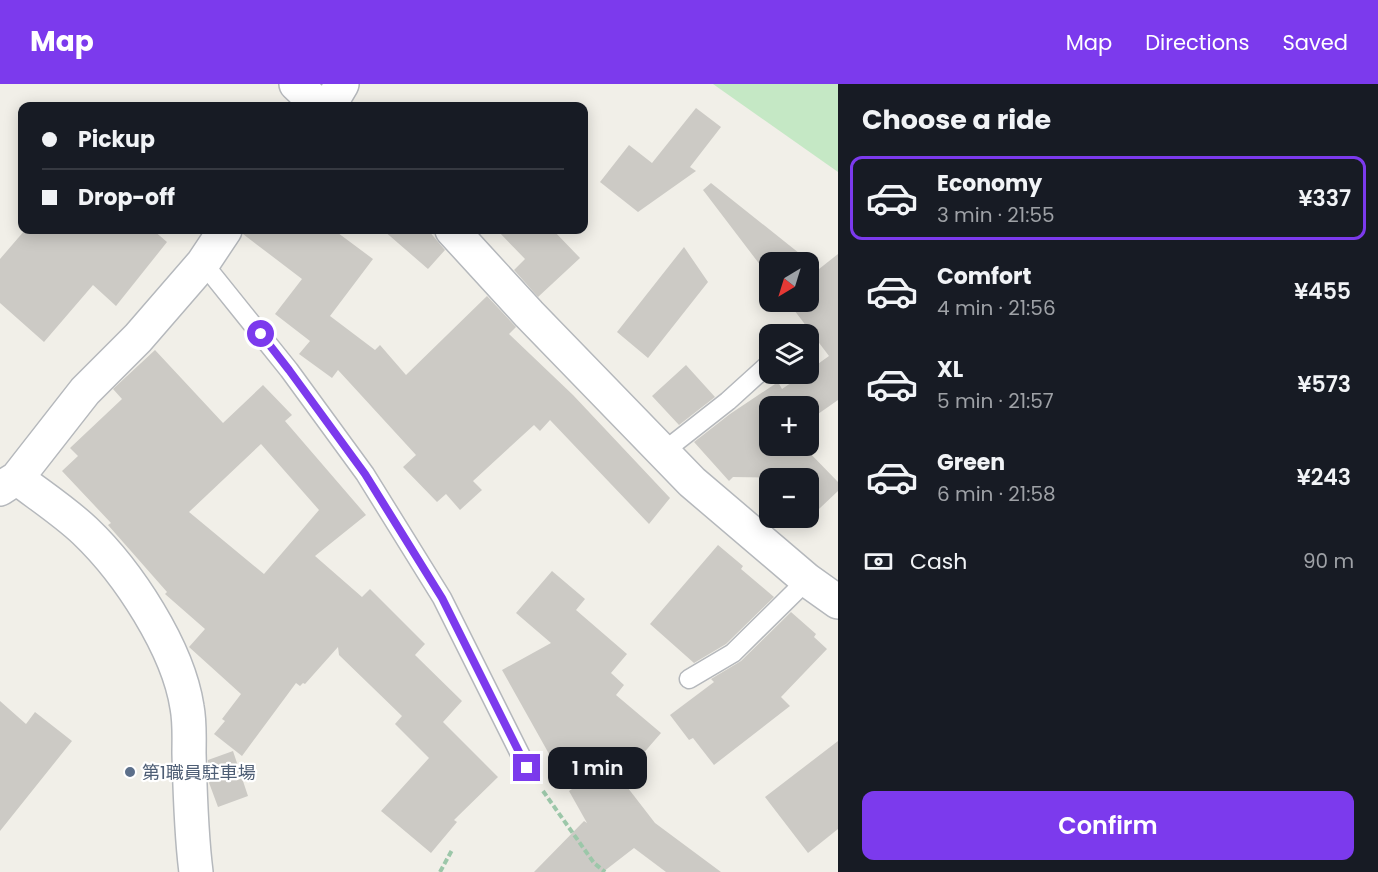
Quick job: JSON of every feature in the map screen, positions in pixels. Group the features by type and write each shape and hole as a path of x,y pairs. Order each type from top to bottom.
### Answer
{"street":[{"path":"313,101 342,84"},
{"path":"196,872 187,707 180,677 171,655 142,603 110,557 84,530 8,483 85,391 138,338 203,263 222,234"},
{"path":"456,234 692,482 807,580 838,602"}],"lane":[{"path":"203,263 289,370 365,474 442,598 527,768"},
{"path":"663,452 728,401 759,373"},
{"path":"689,679 733,653 807,580"}],"path":[{"path":"527,768 594,863 605,872"},
{"path":"440,872 452,850"}],"green space":[{"path":"713,84 838,84 838,172"}],"building":[{"path":"696,108 721,127 690,167 696,171 638,212 600,182 629,145 652,163"},
{"path":"711,183 798,252 759,252 759,264 703,190"},
{"path":"22,234 158,234 167,242 116,306 93,285 44,342 0,303 0,259"},
{"path":"243,234 339,234 373,259 330,316 375,350 380,345 406,375 487,296 516,327 509,334 573,395 670,498 649,524 550,420 540,431 534,425 473,481 482,490 460,510 446,494 437,502 403,467 416,455 338,370 332,378 299,354 310,341 275,314 302,279"},
{"path":"388,234 431,234 445,250 428,269"},
{"path":"501,234 557,234 580,258 538,297 514,270 525,259"},
{"path":"684,247 708,282 648,358 617,332"},
{"path":"838,254 838,400 819,413 819,396 759,396 759,456 813,456 838,482 838,491 819,509 819,468 759,468 759,477 733,477 729,481 694,442 730,414 775,384 779,384 782,389 789,384 819,384 819,363 829,356 819,343 819,324 805,324 796,312 819,312 819,269"},
{"path":"155,350 223,423 263,385 292,415 285,421 366,515 315,556 362,597 370,589 425,644 415,655 462,701 443,722 498,777 454,820 457,822 431,853 381,811 429,758 395,724 402,716 339,655 338,647 305,684 300,686 296,683 242,756 214,734 225,721 222,719 241,694 189,647 205,629 165,594 167,592 108,525 111,523 62,471 78,456 70,448 122,399 113,389","holes":["261,444 319,510 264,574 189,512"]},
{"path":"686,365 715,397 679,425 652,396"},
{"path":"718,545 743,566 741,569 774,597 726,644 694,663 650,624"},
{"path":"552,571 585,599 576,610 627,654 611,673 624,685 616,695 661,733 621,779 655,823 721,872 666,872 634,848 603,872 534,872 584,821 587,823 569,791 575,787 553,761 502,670 551,643 516,613"},
{"path":"791,612 816,634 814,637 827,649 781,697 790,706 714,765 693,738 689,740 670,715 714,682 711,679 741,661"},
{"path":"0,701 26,724 35,712 72,741 0,831"},
{"path":"838,741 838,829 808,853 765,797"},
{"path":"233,751 248,796 218,807 208,780 208,760"}],"place":[{"name":"第1職員駐車場","path":"130,772"}],"route":[{"path":"261,334 365,474 442,598 527,768"}]}
